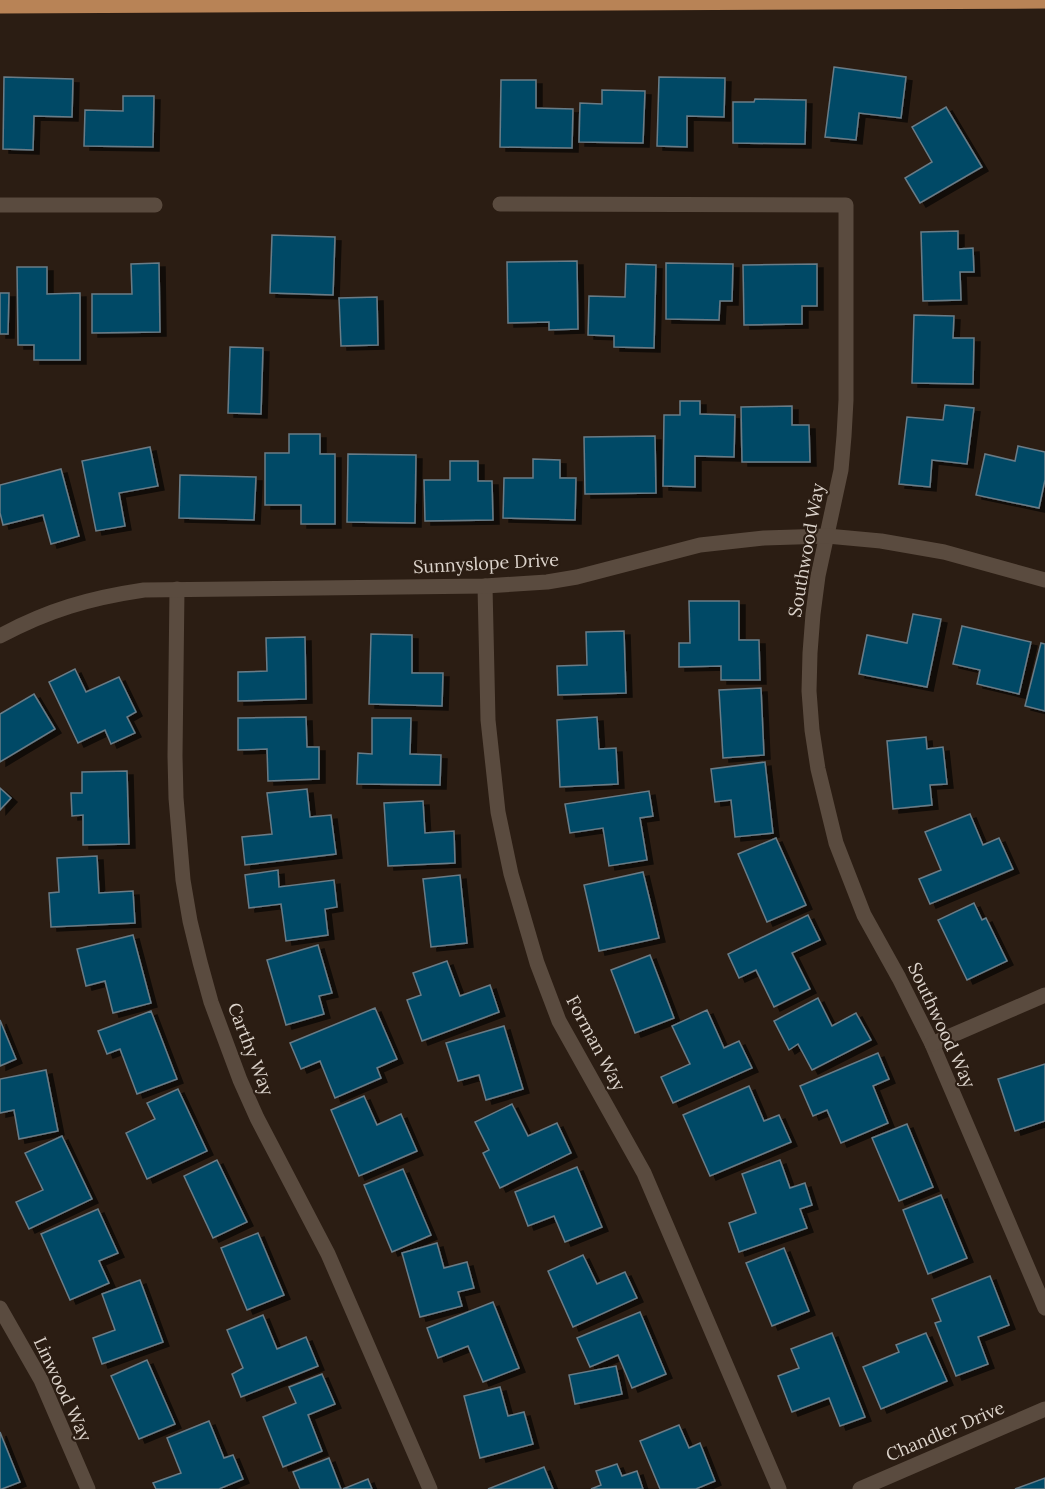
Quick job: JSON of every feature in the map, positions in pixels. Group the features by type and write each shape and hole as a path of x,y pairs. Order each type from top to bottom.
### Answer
{"main road":[{"path":"0,6 1045,1"}],"street":[{"name":"Southwood Way","path":"500,204 846,205 844,436 841,470 818,576 810,652 809,691 818,768 836,843 864,915 900,978 932,1044 1045,1308"},
{"path":"0,205 155,205"},
{"name":"Sunnyslope Drive","path":"0,636 22,624 81,602 144,590 485,586 547,582 577,577 700,545 764,538 827,537 881,541 944,552 1045,580"},
{"name":"Forman Way","path":"485,586 488,720 498,812 511,874 537,963 559,1021 644,1173 779,1489"},
{"name":"Carthy Way","path":"177,589 176,798 183,880 190,921 211,1002 257,1118 328,1254 430,1489"},
{"path":"932,1044 1045,995"},
{"name":"Linwood Way","path":"0,1308 41,1380 88,1489"},
{"name":"Chandler Drive","path":"860,1489 1045,1409"}],"building":[{"path":"834,67 906,77 901,118 859,113 856,140 825,137"},
{"path":"4,77 73,79 72,117 34,116 33,150 3,149"},
{"path":"659,77 725,78 724,117 687,116 687,147 657,146"},
{"path":"501,80 536,80 536,108 573,109 572,148 500,147"},
{"path":"602,90 645,91 643,143 579,142 580,103 602,104"},
{"path":"123,96 154,96 153,147 84,146 85,110 123,111"},
{"path":"755,99 806,100 805,144 733,143 733,102 754,102"},
{"path":"946,107 982,167 920,203 905,178 932,162 912,127"},
{"path":"958,231 958,249 973,248 974,272 960,272 961,300 923,301 921,232"},
{"path":"272,235 335,237 333,295 270,293"},
{"path":"577,261 578,329 549,330 549,322 508,323 507,262"},
{"path":"159,263 160,332 92,333 92,294 132,294 131,264"},
{"path":"666,263 733,264 732,301 720,301 719,320 666,319"},
{"path":"626,264 656,265 654,348 614,347 614,336 588,335 589,296 625,297"},
{"path":"817,264 817,306 802,306 802,324 744,325 743,265"},
{"path":"17,267 47,267 47,294 80,293 80,360 34,360 34,345 18,345"},
{"path":"0,293 9,293 8,334 0,334"},
{"path":"377,297 378,345 341,346 339,298"},
{"path":"914,315 954,316 953,338 974,338 973,384 912,383"},
{"path":"230,347 263,348 261,414 228,413"},
{"path":"680,401 700,401 700,414 735,415 734,457 695,456 695,487 663,486 664,415 680,415"},
{"path":"945,405 974,408 967,464 932,460 930,487 899,484 907,417 943,420"},
{"path":"792,406 792,425 809,425 810,462 742,462 741,407"},
{"path":"289,434 320,434 320,454 335,454 335,524 301,524 301,505 265,505 265,453 289,453"},
{"path":"655,436 656,493 585,494 584,437"},
{"path":"1018,446 1045,452 1045,480 1039,508 976,495 985,454 1015,461"},
{"path":"150,447 158,486 119,493 125,526 96,531 82,461"},
{"path":"348,454 416,455 415,523 347,522"},
{"path":"533,459 560,460 560,478 576,478 575,520 503,518 504,478 533,478"},
{"path":"450,461 478,461 478,481 492,481 493,520 425,521 424,480 450,480"},
{"path":"61,469 79,536 51,544 43,515 3,525 0,513 0,485"},
{"path":"180,475 256,477 254,520 179,518"},
{"path":"689,601 739,601 739,640 759,640 760,680 721,680 721,666 679,667 679,643 690,643"},
{"path":"913,614 941,619 927,687 859,674 867,635 907,643"},
{"path":"962,626 1031,642 1019,694 977,684 980,670 953,664"},
{"path":"624,631 626,693 558,695 557,666 587,665 586,632"},
{"path":"371,634 412,635 412,673 443,673 442,706 369,704"},
{"path":"305,637 306,699 238,701 238,672 267,671 266,638"},
{"path":"1041,643 1045,644 1045,711 1025,706"},
{"path":"75,669 86,692 119,677 136,712 127,717 135,733 111,744 105,730 78,743 49,682"},
{"path":"761,688 764,755 723,758 719,690"},
{"path":"34,694 55,729 0,762 0,714"},
{"path":"306,717 307,747 319,747 319,779 268,781 267,749 238,750 238,718"},
{"path":"597,717 599,749 616,748 618,784 560,787 557,720"},
{"path":"372,718 411,718 410,754 441,755 440,785 357,784 358,753 372,754"},
{"path":"926,737 927,749 943,747 947,784 930,785 932,805 893,809 887,741"},
{"path":"765,762 773,833 735,837 731,800 715,802 711,769"},
{"path":"127,771 129,844 83,845 83,815 72,816 71,793 82,793 82,772"},
{"path":"0,788 11,798 0,810"},
{"path":"307,789 310,817 331,815 336,854 245,865 242,837 272,834 267,793"},
{"path":"649,791 653,816 640,818 647,860 609,866 603,828 570,833 565,804"},
{"path":"423,801 425,833 454,831 455,863 388,866 384,803"},
{"path":"970,814 983,845 999,838 1013,869 930,904 919,879 941,870 925,832"},
{"path":"776,838 806,905 767,922 738,854"},
{"path":"97,856 99,893 133,891 135,923 51,927 49,893 59,892 57,858"},
{"path":"278,870 279,887 334,880 337,907 325,909 328,935 286,941 281,904 249,908 245,875"},
{"path":"643,872 659,938 599,951 584,885"},
{"path":"460,875 467,943 431,947 423,879"},
{"path":"974,903 982,920 986,918 1007,961 967,980 938,920"},
{"path":"808,915 820,940 792,953 810,989 774,1007 756,970 739,978 728,954"},
{"path":"133,935 151,1003 113,1013 105,981 86,986 77,949"},
{"path":"318,945 332,993 319,996 324,1014 286,1025 267,960"},
{"path":"650,955 674,1018 635,1033 611,970"},
{"path":"447,961 460,996 490,985 499,1012 422,1041 407,1000 421,995 413,973"},
{"path":"818,998 832,1026 856,1013 871,1040 812,1070 798,1044 789,1050 774,1021"},
{"path":"375,1008 397,1059 377,1068 381,1078 335,1098 320,1061 301,1069 290,1043"},
{"path":"707,1010 724,1048 739,1041 752,1068 673,1103 661,1077 690,1064 672,1026"},
{"path":"151,1011 177,1079 137,1094 120,1049 107,1054 98,1031"},
{"path":"0,1020 16,1059 0,1066"},
{"path":"504,1026 523,1089 486,1100 479,1075 458,1081 446,1043"},
{"path":"878,1053 889,1079 873,1086 888,1123 841,1143 827,1110 813,1116 800,1086"},
{"path":"1045,1064 1045,1121 1015,1131 998,1079"},
{"path":"46,1070 58,1131 19,1139 14,1110 0,1113 0,1079"},
{"path":"749,1086 764,1121 779,1115 791,1142 710,1176 683,1115"},
{"path":"178,1089 207,1151 147,1179 126,1133 155,1119 147,1103"},
{"path":"364,1096 377,1125 401,1114 417,1151 359,1176 331,1110"},
{"path":"512,1104 528,1136 557,1123 571,1153 500,1188 483,1153 489,1150 475,1122"},
{"path":"907,1124 933,1187 899,1201 872,1138"},
{"path":"62,1136 92,1199 29,1229 16,1202 43,1190 25,1153"},
{"path":"217,1160 247,1222 213,1238 184,1176"},
{"path":"780,1160 790,1188 805,1183 812,1205 800,1209 807,1228 739,1252 729,1223 756,1213 742,1174"},
{"path":"577,1167 602,1227 565,1242 554,1216 528,1226 515,1192"},
{"path":"403,1169 431,1235 392,1252 364,1185"},
{"path":"941,1195 967,1258 928,1274 903,1210"},
{"path":"98,1209 118,1253 99,1261 109,1283 70,1300 41,1234"},
{"path":"258,1233 284,1295 247,1310 221,1248"},
{"path":"437,1243 444,1268 467,1262 474,1288 458,1292 462,1306 420,1317 402,1253"},
{"path":"784,1248 809,1311 772,1326 746,1263"},
{"path":"583,1255 597,1284 625,1272 637,1298 573,1327 548,1271"},
{"path":"990,1276 1009,1325 978,1337 988,1364 956,1376 935,1323 941,1321 932,1299"},
{"path":"140,1280 163,1342 102,1364 93,1338 115,1330 102,1294"},
{"path":"493,1302 519,1368 483,1382 468,1346 438,1358 427,1328"},
{"path":"640,1312 666,1374 632,1388 618,1355 590,1367 577,1338"},
{"path":"263,1315 277,1349 306,1337 318,1366 241,1397 232,1374 243,1368 227,1330"},
{"path":"832,1333 865,1417 840,1426 829,1398 792,1412 778,1376 799,1368 791,1349"},
{"path":"926,1333 947,1381 881,1409 863,1367 899,1352 896,1345"},
{"path":"147,1360 175,1424 139,1439 111,1376"},
{"path":"616,1366 622,1394 575,1404 569,1375"},
{"path":"322,1374 335,1404 308,1415 322,1451 283,1467 263,1417 296,1403 289,1387"},
{"path":"500,1387 508,1416 524,1412 533,1444 480,1458 464,1396"},
{"path":"209,1421 224,1458 233,1455 243,1479 219,1489 156,1489 153,1483 181,1473 167,1438"},
{"path":"679,1425 689,1448 700,1443 715,1481 696,1489 660,1489 640,1441"},
{"path":"0,1432 20,1482 2,1489 0,1489"},
{"path":"329,1458 341,1489 300,1489 293,1472"},
{"path":"617,1464 622,1476 637,1471 643,1489 591,1489 601,1485 596,1471"},
{"path":"544,1467 553,1489 488,1489"},
{"path":"1045,1478 1045,1489 1015,1489"},
{"path":"368,1479 372,1489 343,1489"}]}
